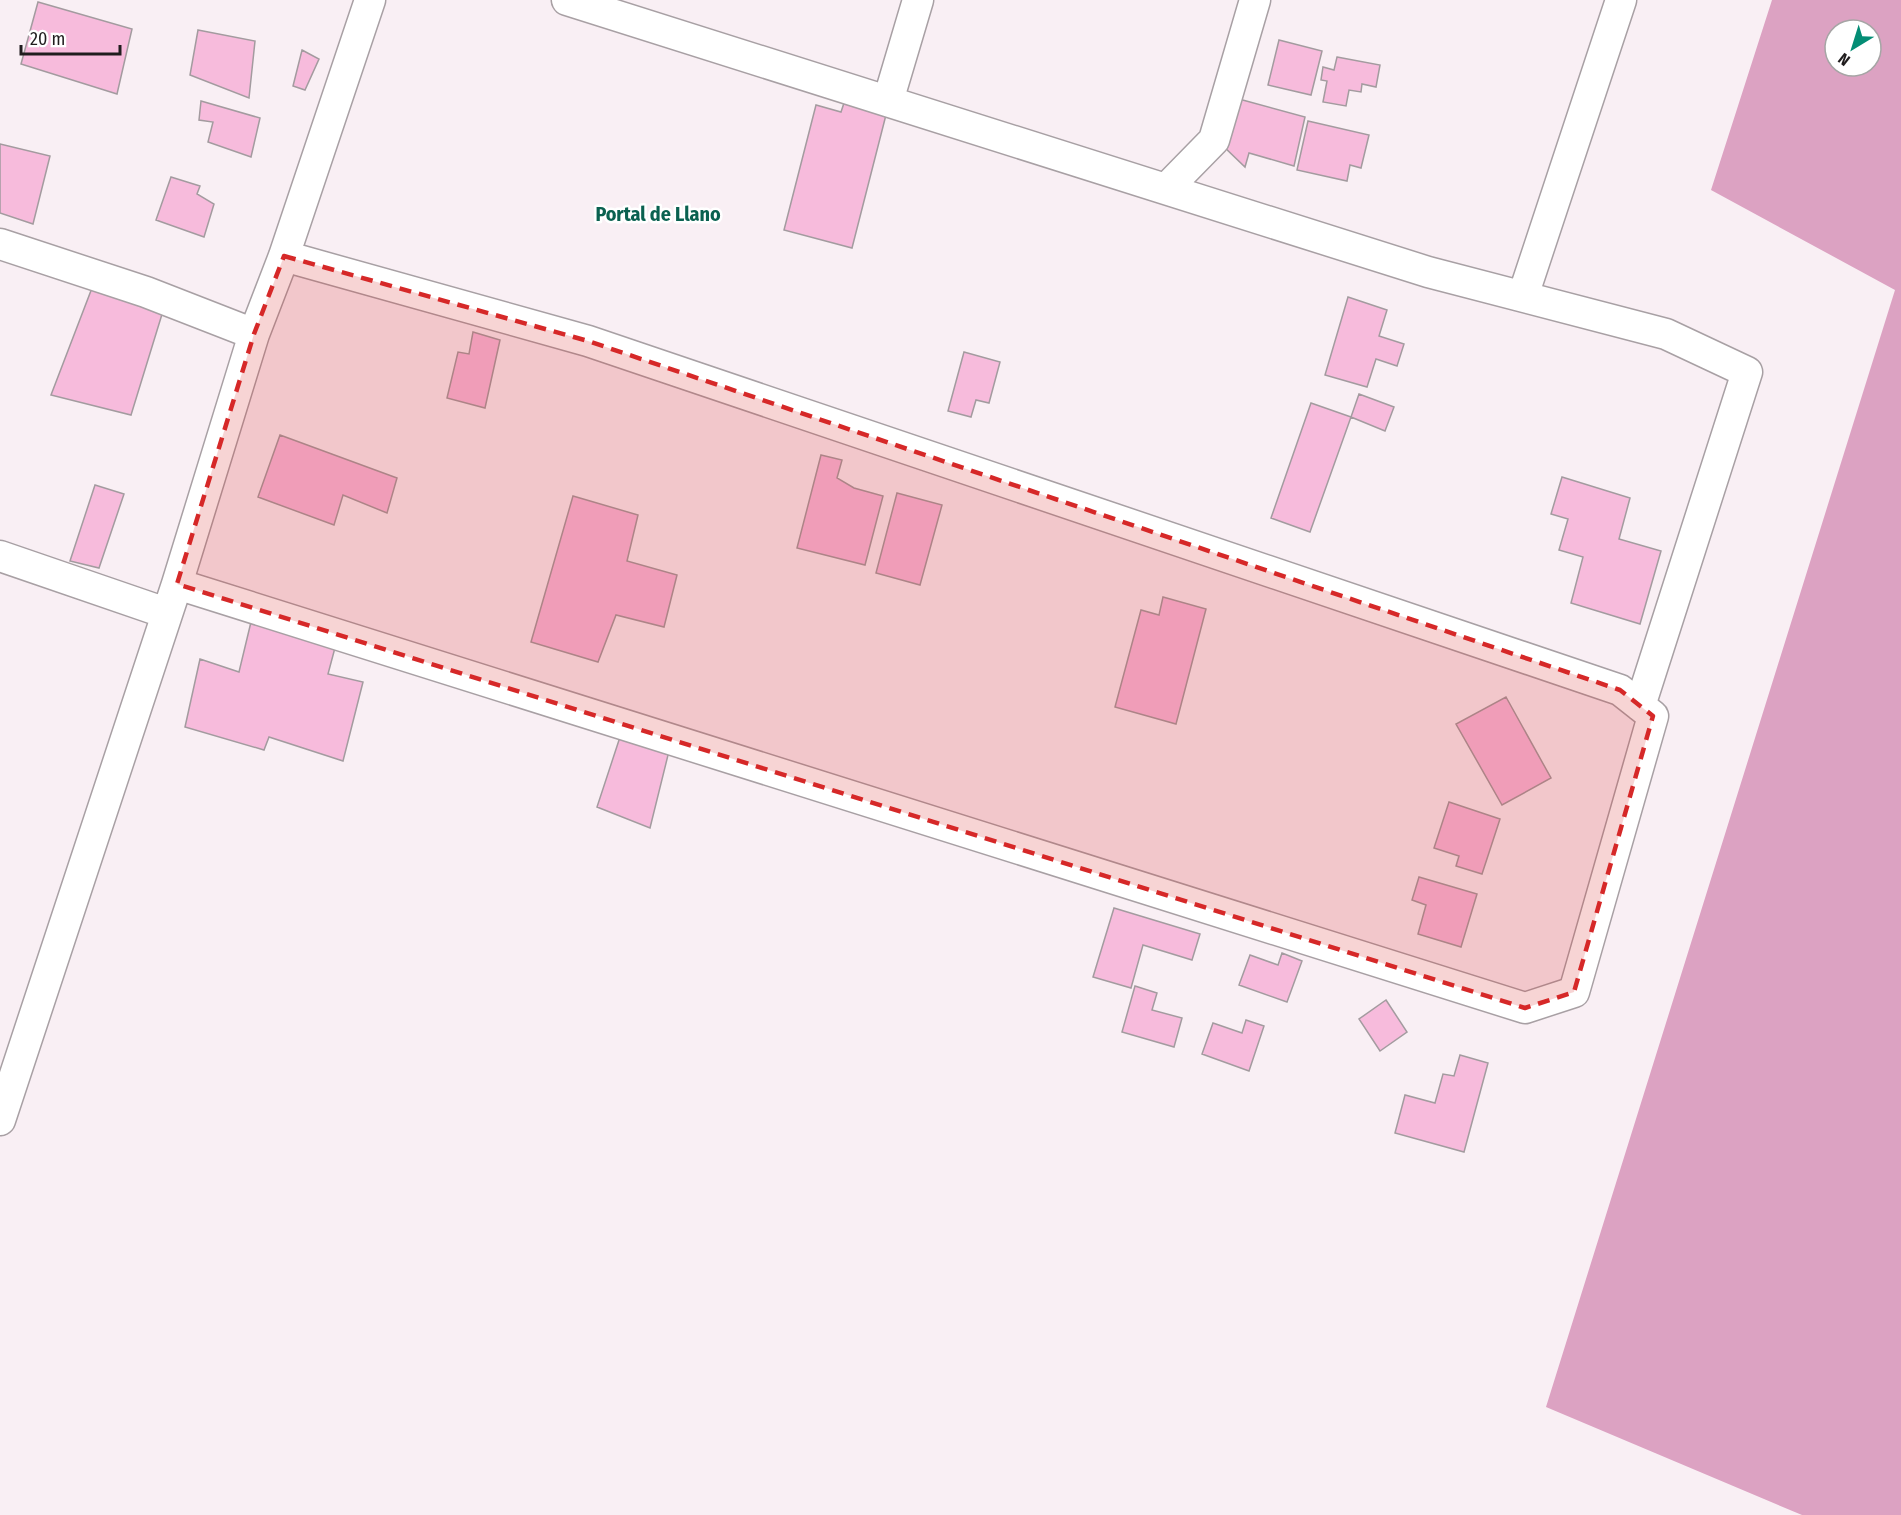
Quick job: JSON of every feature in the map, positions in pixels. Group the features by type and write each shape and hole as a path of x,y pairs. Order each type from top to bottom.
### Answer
{"street":[{"path":"0,1120 165,613 177,584 254,334 284,256 370,0"},
{"path":"567,0 1428,272 1666,334 1747,372 1640,706"},
{"path":"888,102 918,0"},
{"path":"1166,189 1214,140 1255,0"},
{"path":"1523,296 1620,0"},
{"path":"0,244 146,292 254,334"},
{"path":"177,584 1525,1008 1574,992 1653,716 1620,690 588,341 284,256"},
{"path":"0,556 165,613"}],"highlighted area":[{"path":"284,256 588,341 1620,690 1653,716 1574,992 1525,1008 177,584 254,334"}],"shaded area":[{"path":"1772,0 1901,0 1901,1515 1802,1515 1546,1407 1895,290 1711,190"}],"building":[{"path":"38,2 132,29 117,94 21,64"},
{"path":"198,30 255,41 249,98 190,75"},
{"path":"1279,40 1322,51 1311,95 1268,85"},
{"path":"302,50 319,59 305,90 293,86"},
{"path":"1337,57 1380,65 1376,87 1362,84 1361,92 1349,90 1346,106 1323,102 1327,81 1321,80 1323,67 1334,70"},
{"path":"1239,99 1305,117 1294,166 1249,153 1245,167 1219,142"},
{"path":"845,100 887,111 852,248 784,230 816,105 841,112"},
{"path":"201,101 260,118 251,157 208,142 213,122 199,120"},
{"path":"1308,121 1369,135 1361,168 1350,165 1347,181 1297,170"},
{"path":"0,144 50,156 33,224 0,213"},
{"path":"171,177 200,186 197,194 214,204 204,237 156,220"},
{"path":"92,288 163,311 131,415 51,395"},
{"path":"1348,297 1387,310 1379,336 1404,344 1397,366 1376,359 1367,387 1325,375"},
{"path":"473,332 500,340 485,408 447,398 458,352 469,354"},
{"path":"964,352 1000,362 989,403 976,400 971,417 948,411"},
{"path":"1359,394 1394,407 1385,431 1351,417"},
{"path":"1311,403 1351,417 1310,532 1271,518"},
{"path":"280,435 397,478 387,513 343,495 334,525 258,497"},
{"path":"821,455 842,460 837,478 854,488 883,496 865,565 797,548"},
{"path":"1562,477 1630,498 1619,539 1661,551 1640,624 1571,603 1583,557 1559,550 1568,519 1551,514"},
{"path":"95,485 124,494 99,568 70,561"},
{"path":"897,493 942,505 920,585 876,573"},
{"path":"573,496 638,515 627,561 677,575 664,627 616,615 598,662 531,642"},
{"path":"1163,597 1206,609 1176,724 1115,707 1141,610 1159,615"},
{"path":"251,622 336,644 328,674 363,682 343,761 269,737 264,750 185,727 200,659 239,672"},
{"path":"1506,697 1551,778 1502,805 1456,724"},
{"path":"622,731 670,747 650,828 597,807"},
{"path":"1449,802 1500,819 1482,874 1456,866 1459,856 1434,848"},
{"path":"1419,877 1477,894 1461,947 1418,934 1426,905 1412,900"},
{"path":"1114,908 1200,934 1192,960 1143,945 1131,988 1093,977"},
{"path":"1282,953 1302,961 1287,1002 1239,985 1250,955 1278,965"},
{"path":"1135,986 1157,993 1152,1010 1182,1018 1174,1047 1122,1032"},
{"path":"1386,1000 1407,1032 1380,1051 1359,1019"},
{"path":"1246,1020 1264,1026 1249,1071 1202,1054 1213,1023 1242,1033"},
{"path":"1460,1055 1488,1063 1464,1152 1395,1133 1405,1095 1435,1103 1443,1074 1454,1076"}],"district":[{"name":"Portal de Llano","path":"658,214"}]}
